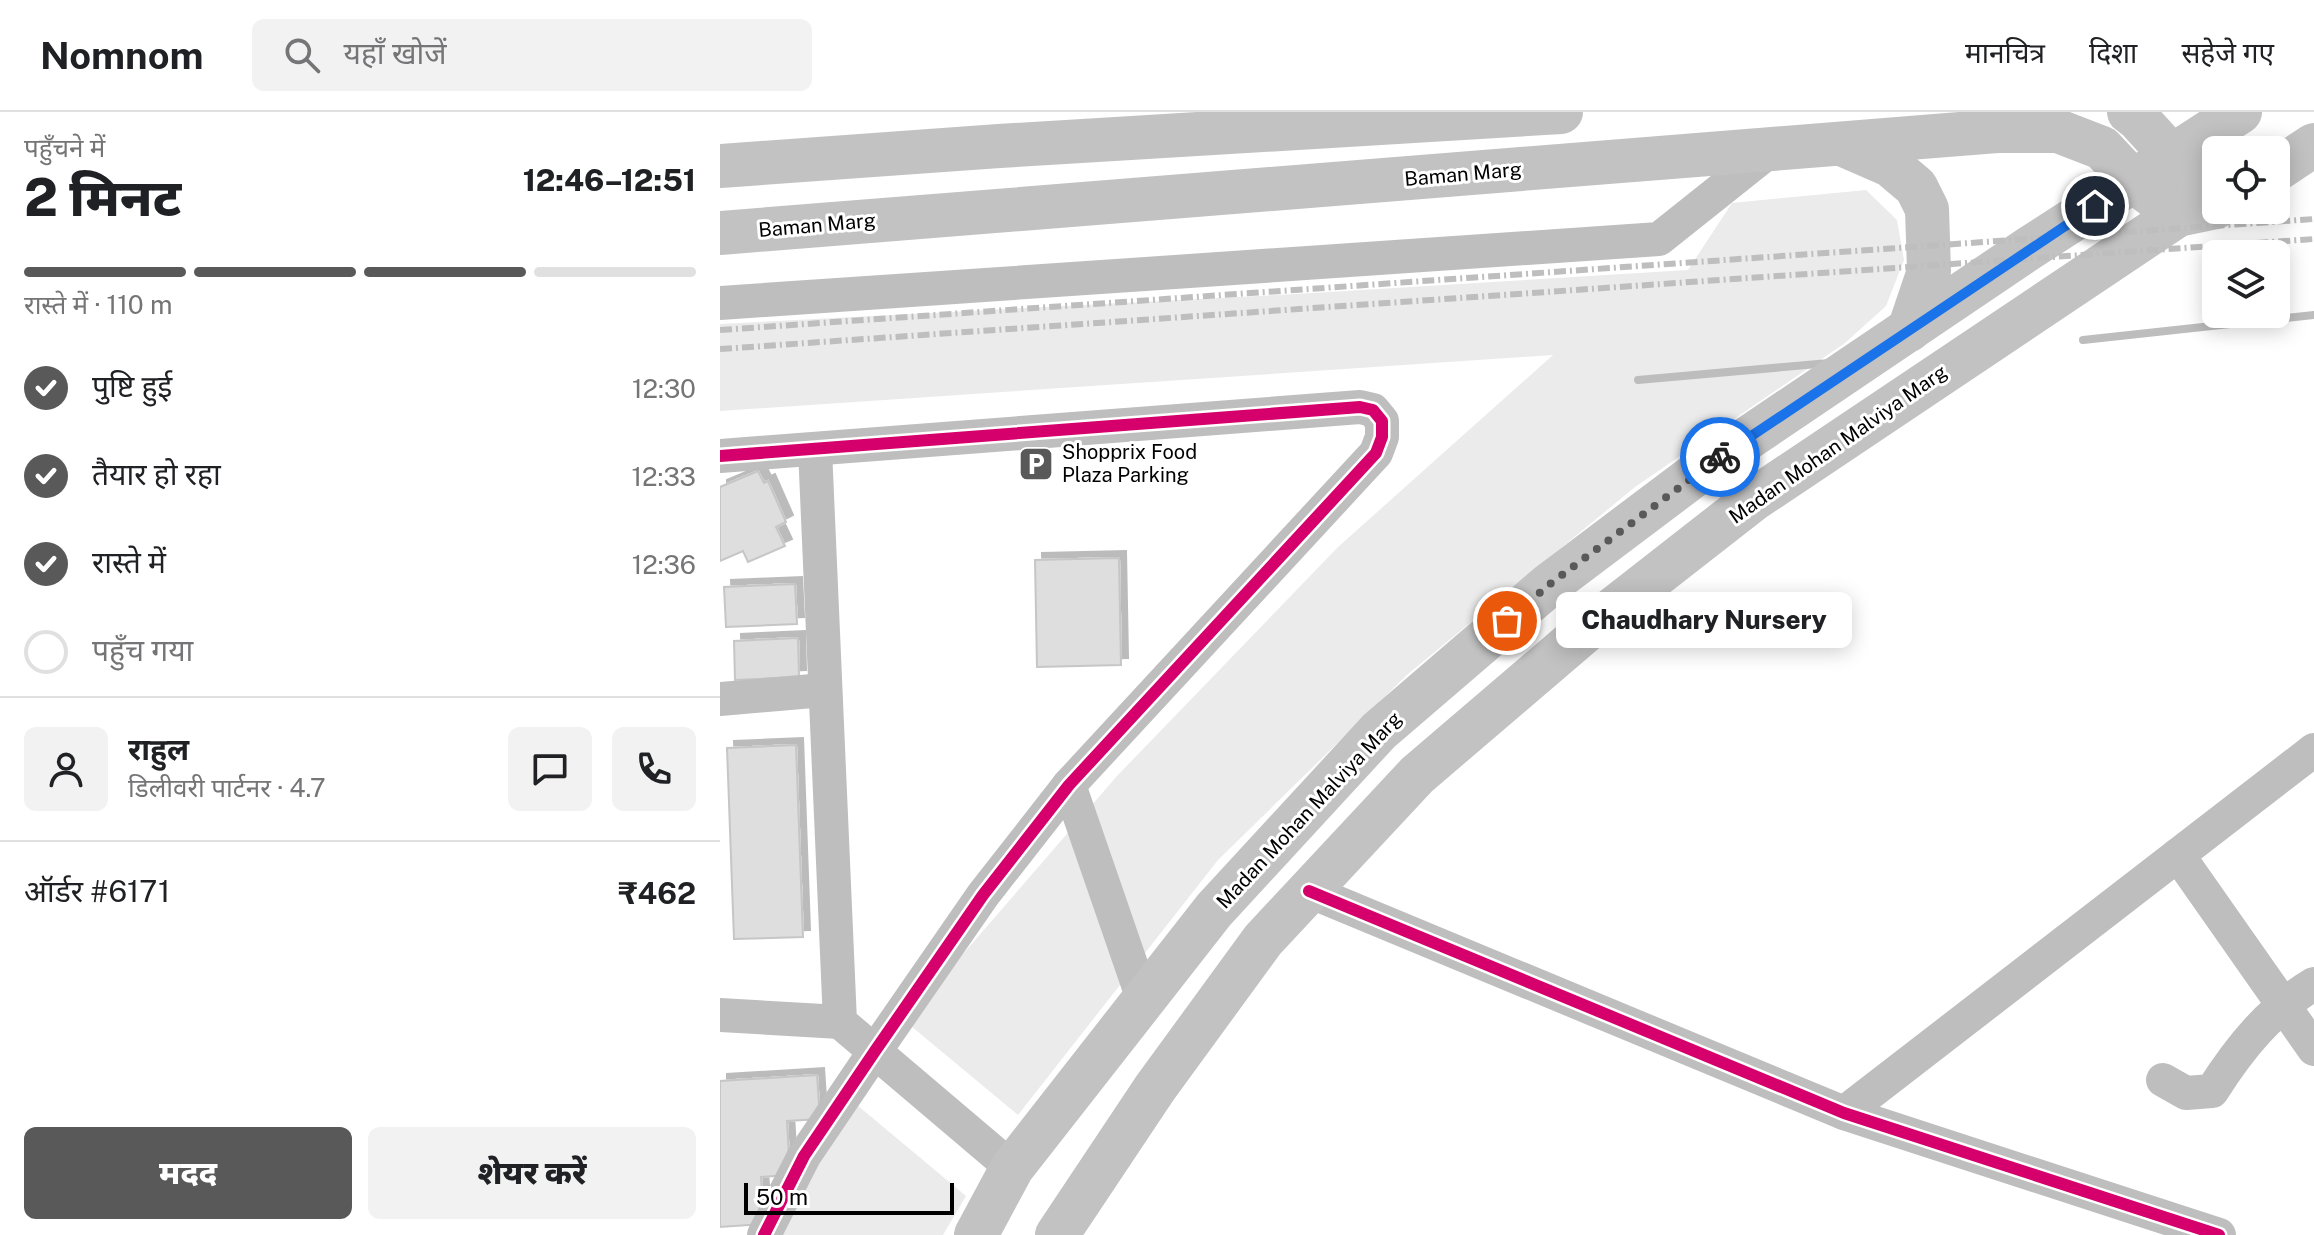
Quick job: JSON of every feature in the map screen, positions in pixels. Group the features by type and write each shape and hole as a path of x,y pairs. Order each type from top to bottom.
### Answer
{"main road":[{"path":"739,231 738,165 812,160 998,129 1561,112"},
{"path":"2129,112 2170,157 2202,206"},
{"name":"Madan Mohan Malviya Marg","path":"976,1235 1012,1168 1214,910 1379,731 1550,584 1684,483 2240,112"},
{"name":"Baman Marg","path":"739,231 1997,131 2058,131 2102,148 2133,181 2202,208"},
{"path":"1840,144 1890,165 1916,187 1927,209 1929,271 1909,330"},
{"path":"2290,161 2314,145"},
{"path":"812,160 886,220"},
{"name":"Madan Mohan Malviya Marg","path":"1057,1235 1182,1051 1263,940 1417,775 1590,627 1754,499 2202,209"}],"street":[{"path":"720,303 1659,239 1772,149"},
{"path":"720,456 1360,407 1373,410 1382,421 1382,437 1376,453 1069,785 983,895 804,1156 764,1235"},
{"path":"815,449 840,1022"},
{"path":"720,699 824,690"},
{"path":"1844,1113 2314,750"},
{"path":"1069,785 1143,999"},
{"path":"2178,855 2314,1049"},
{"path":"1309,891 1844,1113 2219,1235"},
{"path":"2163,1080 2186,1093 2212,1091 2238,1050 2282,1005 2314,984"},
{"path":"720,1015 840,1022 1012,1168"}],"shaded area":[{"path":"1866,190 1897,220 1904,260 1886,306 1845,343 1635,487 1408,674 1218,860 1018,1115 905,1021 1117,776 1338,547 1553,355 720,411 720,324 1688,270 1732,203"},
{"path":"851,1100 966,1196 943,1235 773,1235"}],"building":[{"path":"758,471 764,483 768,481 786,522 776,527 785,546 748,562 743,551 720,561 720,487"},
{"path":"1119,558 1121,665 1037,667 1035,560"},
{"path":"795,584 797,624 726,627 724,587"},
{"path":"798,638 799,677 735,680 734,641"},
{"path":"796,745 803,937 734,939 727,748"},
{"path":"817,1075 820,1119 787,1121 790,1175 761,1177 764,1224 720,1227 720,1081"}],"waterway":[{"path":"2083,340 2314,315"},
{"path":"1638,380 1829,363"}],"railway":[{"path":"720,330 2314,219"},
{"path":"720,349 2314,239"}],"cycle path":[{"path":"720,456 1360,407 1373,410 1382,421 1382,437 1376,453 1069,785 983,895 804,1156 764,1235"},
{"path":"1309,891 1844,1113 2219,1235"}],"way so far":[{"path":"1507,621 1550,584 1720,457"}],"place":[{"name":"Shopprix Food Plaza Parking","path":"1036,464"},
{"name":"Chaudhary Nursery","path":"1507,621"}],"route":[{"path":"1720,457 2095,206"}]}
